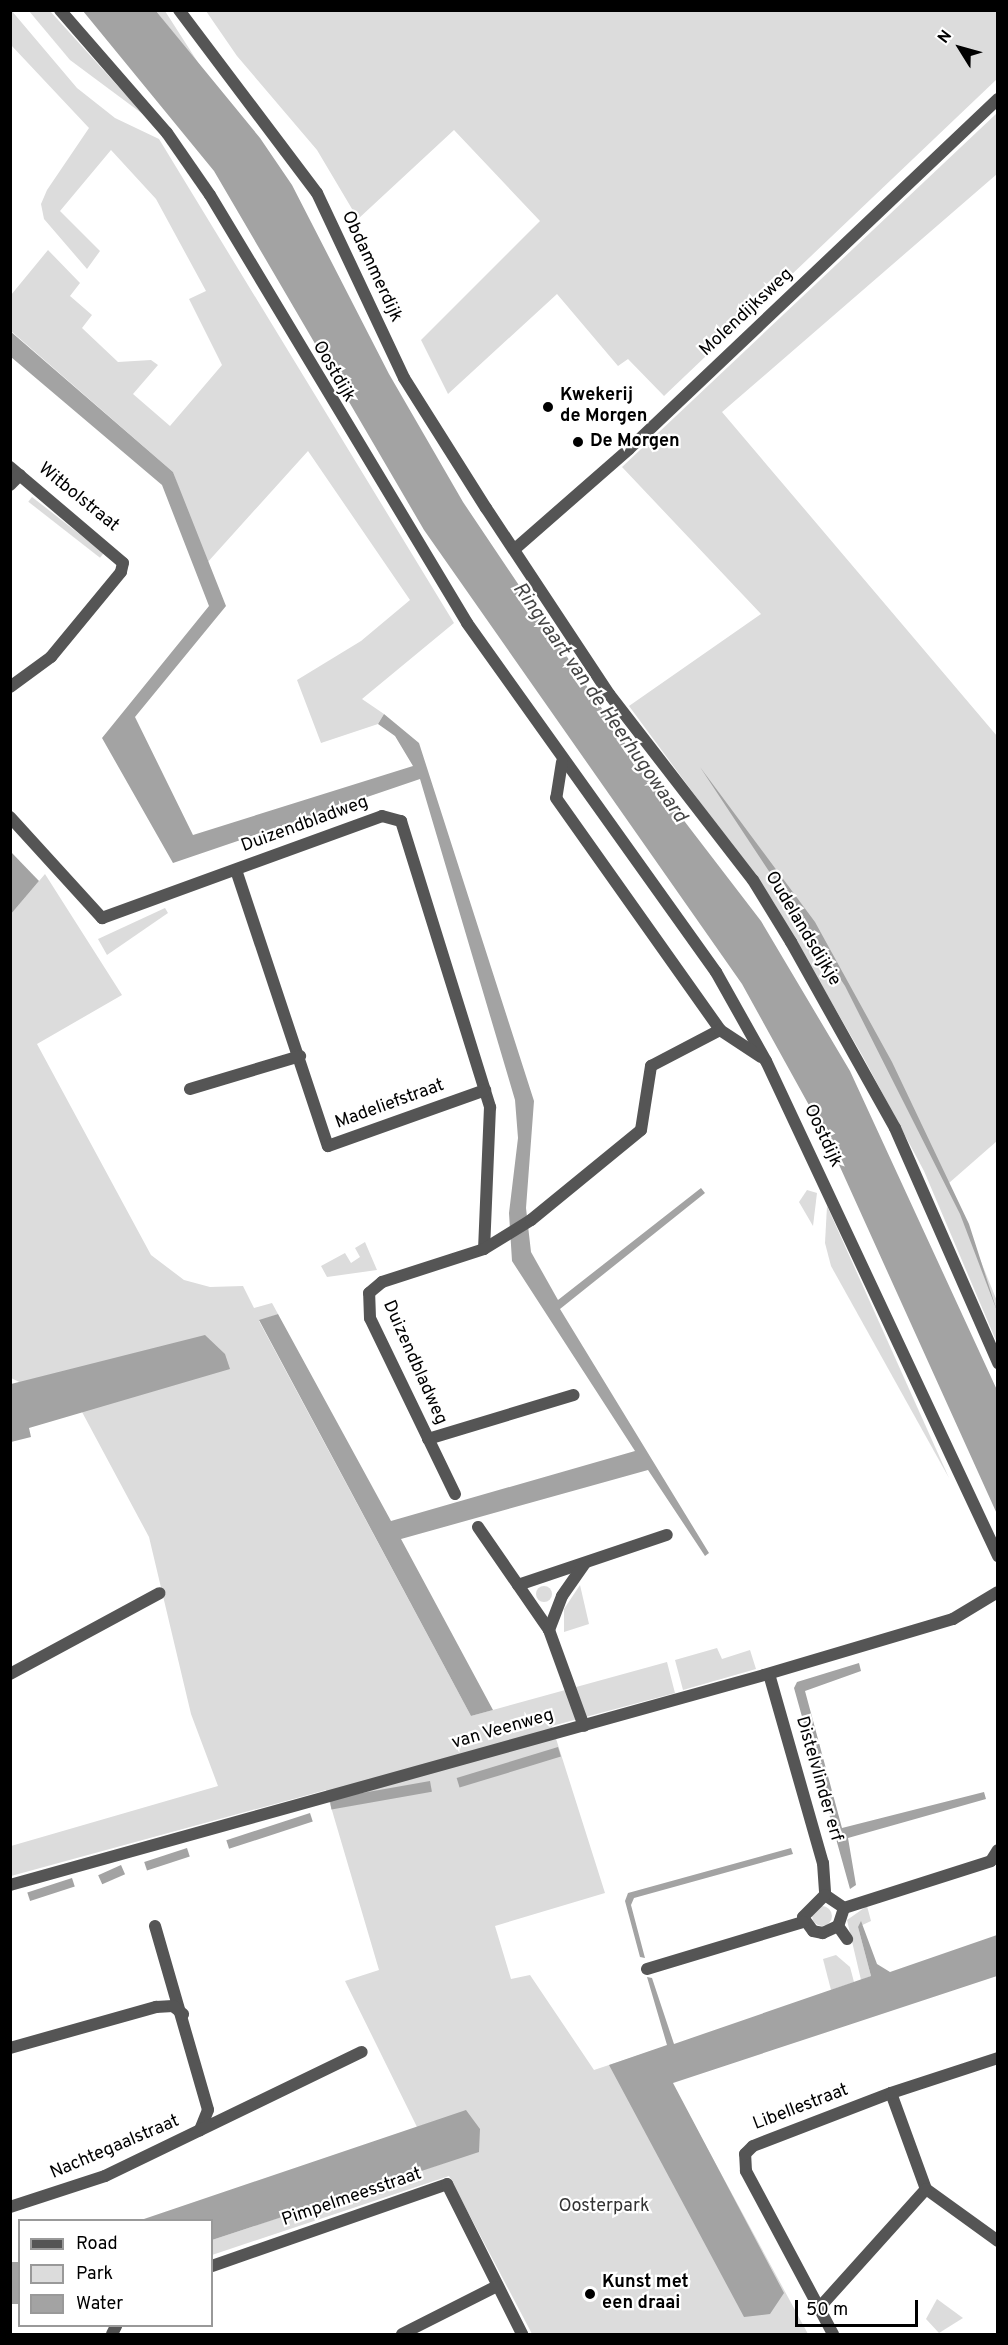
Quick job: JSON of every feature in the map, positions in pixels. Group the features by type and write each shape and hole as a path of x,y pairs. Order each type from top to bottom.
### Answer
{"street":[{"name":"Oostdijk","path":"60,10 167,133 210,195 406,526 562,762 692,937 766,1061 998,1556"},
{"name":"Obdammerdijk","path":"179,10 317,193 404,378 516,548"},
{"name":"Molendijksweg","path":"516,548 628,449 998,99"},
{"path":"10,485 15,471"},
{"name":"Witbolstraat","path":"10,687 51,657 121,572 122,558 15,471"},
{"name":"Oudelandsdijkje","path":"516,548 609,694 753,880 791,942 895,1128 998,1363"},
{"path":"562,762 556,798 720,1030 766,1061"},
{"name":"Duizendbladweg","path":"10,818 102,918 382,816 401,821 485,1090 492,1135 484,1249"},
{"name":"Madeliefstraat","path":"236,870 300,1056 328,1146 485,1090"},
{"name":"Duizendbladweg","path":"456,1494 366,1302 382,1282 484,1249 531,1220 641,1130 651,1066 720,1030"},
{"path":"190,1089 300,1056"},
{"path":"428,1438 574,1395"},
{"path":"478,1527 549,1630 584,1726"},
{"path":"518,1585 667,1535"},
{"path":"549,1630 562,1596 585,1563"},
{"name":"van Veenweg","path":"10,1885 769,1674 953,1619 998,1592"},
{"path":"10,1674 160,1593"},
{"name":"Distelvlinder erf","path":"769,1674 823,1863 825,1895"},
{"path":"844,1908 995,1858"},
{"path":"803,1922 806,1912 825,1895 844,1908"},
{"path":"647,1970 803,1922 823,1933 838,1926 844,1908"},
{"name":"Nachtegaalstraat","path":"155,1926 184,2016 208,2109 199,2131"},
{"path":"838,1926 847,1939"},
{"path":"10,2048 156,2007 173,2006 184,2016"},
{"name":"Nachtegaalstraat","path":"10,2207 93,2181 362,2052"},
{"name":"Libellestraat","path":"833,2334 746,2171 745,2154 753,2146 891,2093 998,2058"},
{"path":"891,2093 926,2189 998,2241"},
{"name":"Pimpelmeesstraat","path":"213,2266 447,2184 495,2287 522,2334"},
{"path":"819,2308 926,2189"},
{"path":"402,2334 495,2287"}],"green space":[{"path":"11,10 77,88 115,118 159,139 454,623 362,699 384,714 378,724 321,743 297,680 361,641 410,600 308,451 206,564 173,472 11,331 11,295 48,250 80,283 70,296 92,315 82,328 118,362 151,360 158,365 133,394 170,426 222,365 189,299 206,291 156,199 111,150 60,211 100,251 87,269 44,219 41,204 47,190 89,128 11,45"},
{"path":"29,11 50,11 144,115 70,60"},
{"path":"156,11 165,11 208,78 184,46"},
{"path":"206,11 997,11 997,79 664,396 628,359 618,366 557,294 448,394 421,340 540,221 454,130 358,219 317,150 237,56"},
{"path":"997,113 997,174 722,412 997,736 997,1141 949,1183 997,1301 997,1343 924,1171 862,1055 773,901 629,706 761,614 622,467"},
{"path":"32,497 104,553 100,558 28,502"},
{"name":"Oosterpark","path":"45,874 122,995 37,1044 151,1255 184,1280 210,1287 243,1286 254,1308 272,1303 278,1314 259,1321 471,1716 667,1662 675,1693 552,1726 605,1893 495,1926 511,1979 530,1975 594,2070 654,2050 808,2334 532,2334 449,2176 213,2255 213,2240 444,2163 417,2127 345,1981 379,1970 326,1790 11,1876 11,1846 218,1786 191,1714 149,1537 82,1412 11,1378 11,914"},
{"path":"165,908 168,913 107,955 98,939"},
{"path":"807,1190 817,1193 813,1226 799,1202"},
{"path":"827,1206 949,1478 831,1266 825,1243"},
{"path":"365,1242 377,1270 327,1277 321,1266 345,1253 351,1263 360,1257 355,1248"},
{"path":"580,1585 589,1624 564,1632 564,1609"},
{"path":"541,1586 547,1586 552,1594 550,1600 541,1602 536,1597 536,1591"},
{"path":"717,1648 722,1659 750,1650 756,1669 683,1690 675,1660"},
{"path":"822,1906 829,1909 832,1916 829,1923 822,1926 815,1923 812,1916 815,1909"},
{"path":"867,1906 871,1921 858,1927 871,1976 861,1980 847,1920"},
{"path":"836,1955 850,1967 854,1982 831,1990 823,1959"},
{"path":"937,2299 963,2318 939,2333 926,2319"}],"water":[{"path":"83,11 156,11 260,138 292,185 389,374 463,502 629,749 761,921 850,1071 997,1390 997,1514 826,1136 742,984 424,530 214,171"},
{"path":"10,331 173,472 226,606 135,717 193,835 413,766 395,736 378,724 384,714 419,743 534,1101 526,1208 531,1252 558,1300 701,1188 705,1193 560,1309 709,1553 705,1556 648,1470 401,1539 493,1710 471,1716 259,1320 278,1314 391,1521 635,1451 512,1261 509,1213 518,1138 515,1100 420,779 173,863 102,738 209,606 162,485 11,357"},
{"path":"700,767 815,922 892,1062 969,1224 997,1311 960,1214 845,986"},
{"path":"11,852 39,881 11,914"},
{"path":"205,1335 225,1354 230,1369 29,1428 31,1437 11,1442 11,1384"},
{"path":"859,1663 861,1671 805,1691 842,1828 984,1792 986,1799 848,1838 856,1885 850,1889 794,1688 797,1682"},
{"path":"558,1747 561,1757 460,1788 457,1778"},
{"path":"430,1781 432,1792 331,1810 330,1799"},
{"path":"310,1813 313,1822 229,1849 226,1840"},
{"path":"187,1848 190,1857 147,1870 144,1862"},
{"path":"791,1848 793,1854 634,1898 631,1905 645,1958 640,1957 625,1901 628,1893"},
{"path":"121,1865 125,1874 102,1884 98,1875"},
{"path":"72,1878 75,1887 30,1901 27,1893"},
{"path":"861,1921 877,1964 890,1972 997,1935 997,1976 673,2083 784,2293 770,2314 744,2317 609,2065 667,2045 647,1977 652,1978 674,2044 871,1976 858,1927"},
{"path":"466,2110 480,2129 479,2152 213,2240 213,2219 144,2219"},
{"path":"10,2262 18,2262 18,2304 10,2304"}],"place":[{"name":"Kwekerij de Morgen","path":"548,407"},
{"name":"De Morgen","path":"578,442"},
{"name":"Kunst met een draai","path":"590,2294"}],"water label":[{"name":"Ringvaart van de Heerhugowaard","path":"599,703"}]}
